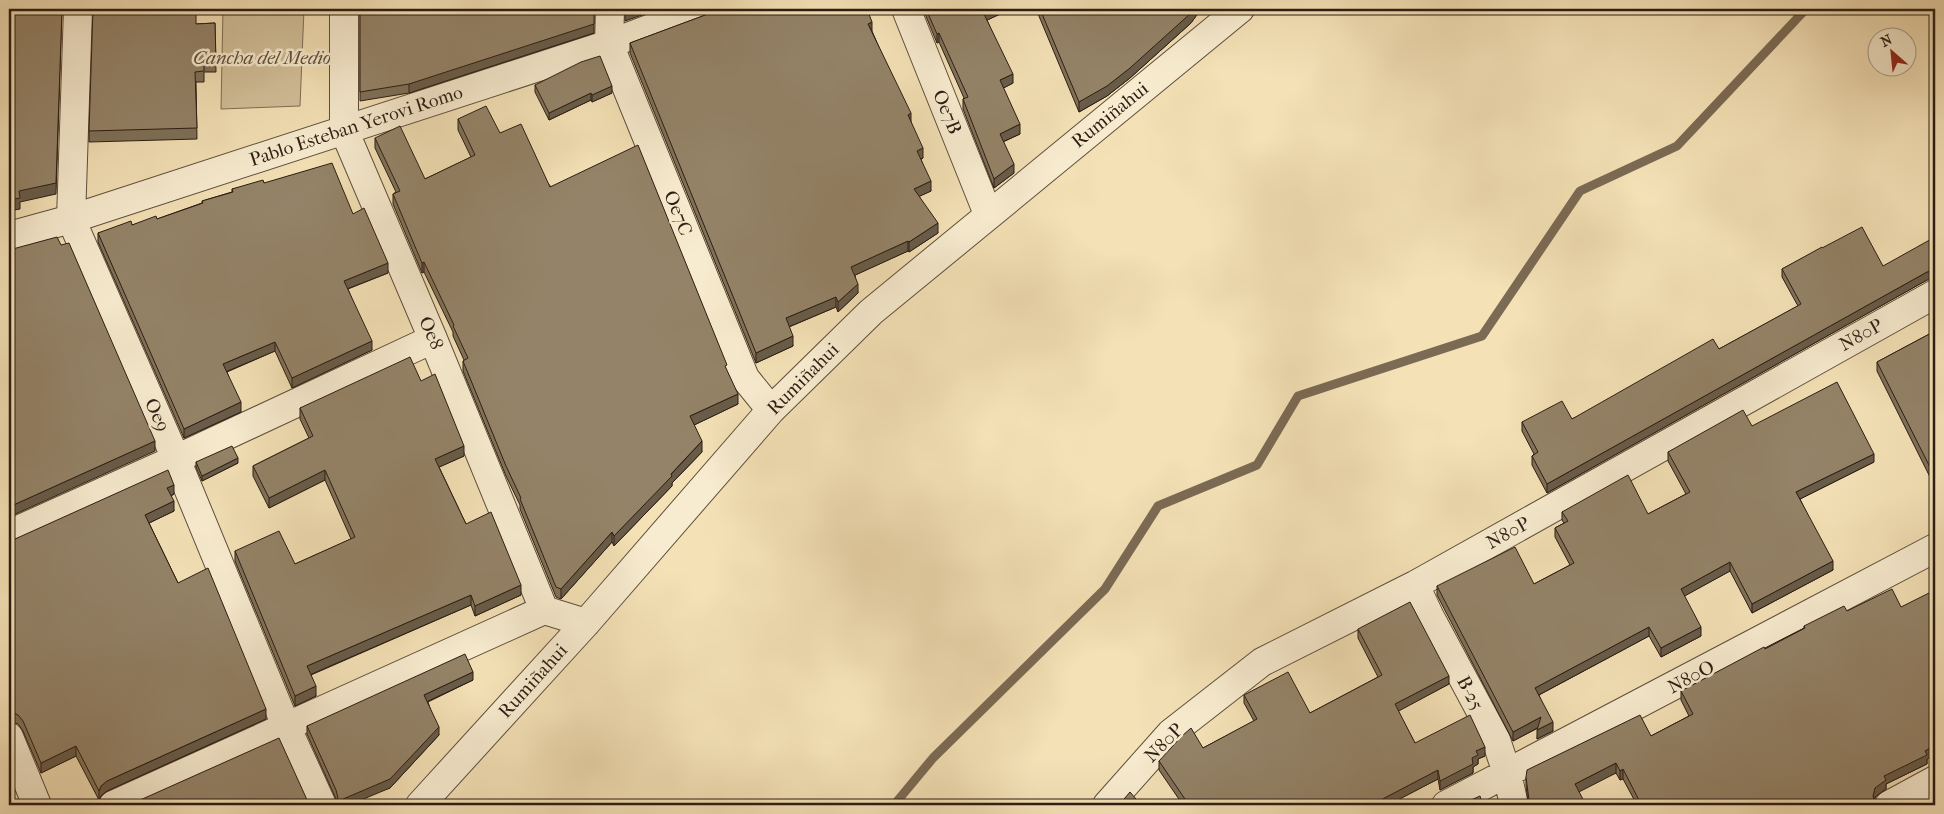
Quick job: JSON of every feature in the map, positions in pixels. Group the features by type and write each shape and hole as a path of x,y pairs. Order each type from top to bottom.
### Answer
{"street":[{"name":"Oe9","path":"78,9 71,219 176,459 286,726 322,805"},
{"name":"Oe8","path":"344,9 344,130 433,339 544,610"},
{"name":"Oe7C","path":"610,9 609,44 745,378 771,410"},
{"name":"Pablo Esteban Yerovi Romo","path":"9,236 71,219 609,44 702,9"},
{"name":"Oe7B","path":"906,9 988,214"},
{"name":"Rumiñahui","path":"420,805 586,623 771,410 871,312 1240,9"},
{"name":"N80P","path":"1107,805 1171,733 1262,662 1415,584 1935,294"},
{"path":"9,534 176,459 433,339"},
{"name":"N80O","path":"1446,805 1935,548"},
{"name":"B-25","path":"1415,584 1429,615 1496,740 1507,773 1514,805"},
{"path":"112,805 544,610 586,623"},
{"path":"9,737 38,805"},
{"path":"1889,805 1935,780"}],"green space":[{"name":"Cancha del Medio","path":"223,9 304,9 300,106 221,109"}],"building":[{"path":"9,9 62,9 56,183 19,191 20,198 9,200"},
{"path":"93,9 196,9 196,24 215,23 216,61 204,62 204,71 195,72 197,128 89,131"},
{"path":"360,9 594,9 594,24 409,84 360,92"},
{"path":"713,9 867,9 872,22 868,24 911,113 908,115 923,148 917,151 931,181 914,189 938,223 909,242 851,267 858,284 838,302 836,297 786,318 793,336 756,353 630,43 708,14"},
{"path":"926,9 991,9 983,12 1013,74 1000,80 1020,124 1000,134 1014,164 994,179 963,99 968,97"},
{"path":"1040,9 1194,9 1130,68 1107,86 1079,102"},
{"path":"600,56 612,86 592,95 591,93 549,113 535,85 581,62"},
{"path":"486,106 500,133 521,124 550,187 638,145 727,365 725,366 738,394 690,416 702,441 671,474 672,476 614,536 612,532 561,589 556,587 521,498 463,361 468,358 454,325 424,262 422,263 393,194 400,191 375,138 400,126 425,179 475,155 458,119"},
{"path":"332,163 353,214 364,208 388,263 344,281 372,341 292,378 275,342 223,364 241,402 184,429 98,233 131,221 132,225 156,216 157,219 203,203 202,201 233,192 232,189 263,180 264,183"},
{"path":"1862,227 1883,266 1935,237 1935,270 1927,272 1547,484 1532,456 1538,452 1522,422 1562,401 1572,419 1713,339 1719,349 1801,304 1782,269"},
{"path":"57,237 61,245 69,243 155,441 9,507 9,250"},
{"path":"1935,331 1935,477 1877,362"},
{"path":"410,357 421,381 435,374 464,446 435,459 466,524 491,512 521,585 475,606 471,595 307,666 316,686 295,696 235,551 279,531 295,564 355,537 325,470 269,498 253,466 313,436 300,408"},
{"path":"1837,382 1874,454 1796,492 1833,561 1752,604 1730,562 1681,589 1701,627 1661,648 1649,627 1535,688 1553,722 1537,730 1541,717 1513,732 1437,586 1515,547 1534,584 1574,563 1555,528 1568,521 1562,512 1628,475 1648,514 1690,492 1668,452 1743,410 1752,426"},
{"path":"232,446 238,458 202,476 196,462"},
{"path":"168,470 174,485 167,488 174,501 145,515 178,583 208,568 266,709 107,781 101,786 99,791 76,746 41,763 23,721 18,715 9,712 9,540 15,539"},
{"path":"1892,589 1901,607 1935,590 1935,745 1925,751 1927,755 1884,776 1886,780 1875,788 1873,796 1877,805 1839,805 1837,800 1826,805 1650,805 1647,801 1641,804 1623,769 1620,771 1616,763 1575,784 1586,805 1526,805 1529,800 1527,770 1640,715 1651,736 1693,714 1681,691 1764,647 1765,649 1805,628 1804,626 1844,606 1847,611"},
{"path":"1410,602 1449,676 1395,704 1415,743 1470,715 1485,747 1476,751 1478,755 1472,758 1473,764 1440,781 1438,770 1371,805 1189,805 1159,761 1182,736 1191,728 1203,748 1257,719 1244,695 1288,672 1310,713 1382,675 1358,629"},
{"path":"465,654 473,672 424,695 439,727 390,779 336,802 338,798 336,790 307,726"},
{"path":"279,738 311,805 129,805"},
{"path":"1130,792 1141,805 1119,805"},
{"path":"1480,796 1483,805 1460,805"}],"waterway":[{"path":"894,805 933,758 1105,589 1158,506 1257,465 1298,396 1482,336 1580,191 1677,146 1806,9"}]}
